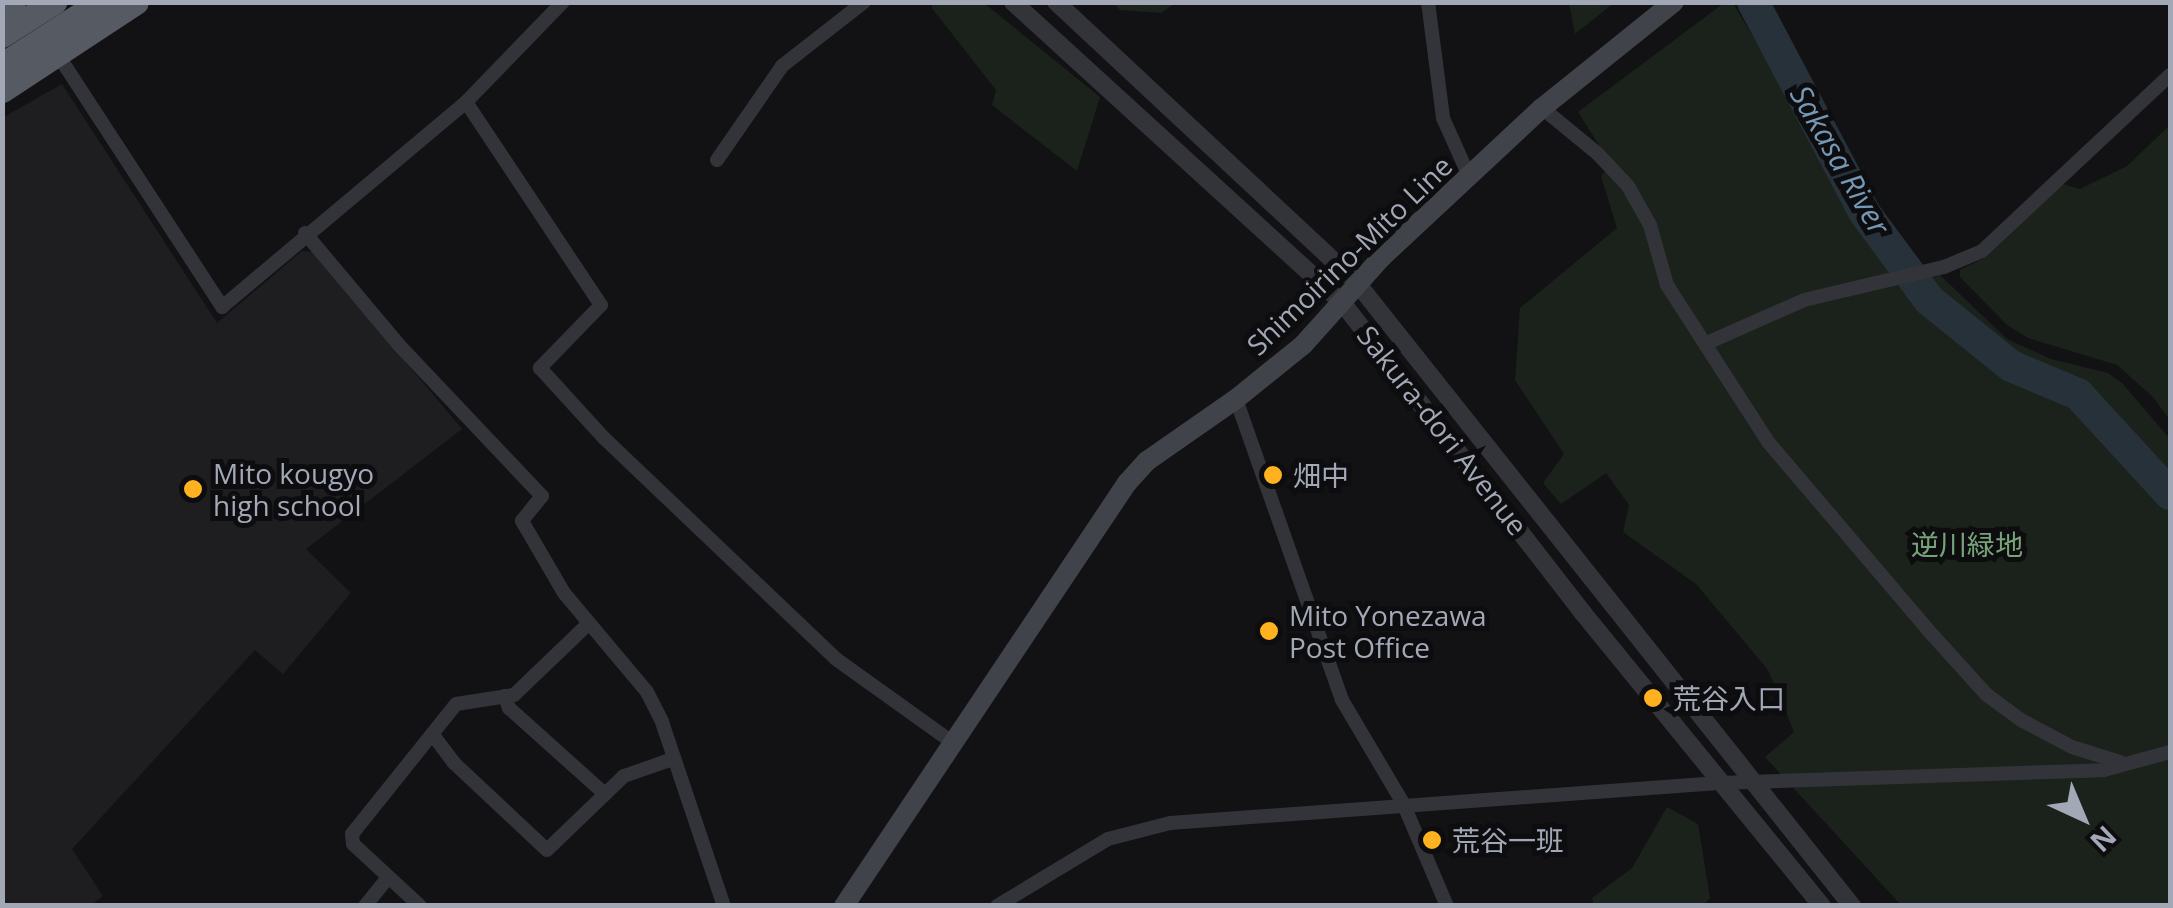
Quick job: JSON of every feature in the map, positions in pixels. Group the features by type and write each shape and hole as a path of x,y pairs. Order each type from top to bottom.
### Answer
{"highway":[{"path":"2,9 13,2"},
{"path":"2,35 54,2"},
{"path":"2,65 100,2"},
{"path":"2,90 136,2"}],"main road":[{"name":"Shimoirino-Mito Line","path":"844,906 1127,483 1148,460 1236,399 1303,345 1357,283 1468,176 1542,108 1674,2"}],"street":[{"path":"58,55 222,307 304,233 466,102 563,2"},
{"path":"716,160 782,66 864,2"},
{"name":"Sakura-dori Avenue","path":"1013,2 1340,301 1719,783 1822,906"},
{"name":"Sakura-dori Avenue","path":"1056,2 1357,283 1852,906"},
{"path":"1428,2 1443,118 1468,176"},
{"path":"1707,342 1804,300 1932,268 1982,251 2170,75"},
{"path":"466,102 601,305 540,368 604,438 836,660 952,742"},
{"path":"1542,108 1597,152 1628,186 1650,224 1666,286 1794,476 1987,694 2072,747 2120,762"},
{"path":"304,233 399,344 542,496 522,522 588,625 647,692 724,906"},
{"path":"1236,399 1342,700 1402,803 1447,906"},
{"path":"420,906 352,844 352,834 456,704 514,694 588,625"},
{"path":"505,696 509,708 605,794"},
{"path":"433,735 454,763 547,850 624,776 673,758"},
{"path":"997,906 1108,839 1170,823 1402,803 1719,783 2104,770 2120,762 2170,752"},
{"path":"365,906 388,878"}],"shaded area":[{"name":"Mito kougyo high school","path":"62,84 217,323 302,251 313,252 462,429 306,549 351,593 283,674 255,650 72,849 103,896 91,905 3,905 2,118"}],"green space":[{"path":"935,3 984,3 1100,97 1077,171 992,105 996,90 931,7"},
{"path":"1113,3 1176,3 1161,13 1120,10"},
{"path":"1569,3 1614,3 1575,34"},
{"name":"逆川緑地","path":"1724,3 1733,3 1900,286 1940,275 2007,339 2051,359 2108,373 2122,383 2170,439 2170,905 1901,905 1765,757 1794,732 1768,670 1696,584 1623,532 1629,505 1606,473 1561,504 1543,483 1564,454 1515,380 1520,308 1617,228 1601,176 1611,164 1578,112"},
{"path":"2170,125 2170,420 2152,396 2117,365 2028,338 2007,325 1960,277 1960,270 1986,257 2063,184 2080,189 2127,166"},
{"path":"1667,807 1698,824 1710,898 1703,905 1594,905 1592,898 1632,868"}],"waterway":[{"name":"Sakasa River","path":"1753,2 1864,212 1929,300 2011,366 2078,394 2170,494"}],"place":[{"name":"畑中","path":"1273,475"},
{"name":"Mito kougyo high school","path":"193,489"},
{"name":"Mito Yonezawa Post Office","path":"1269,631"},
{"name":"荒谷入口","path":"1653,698"},
{"name":"荒谷一班","path":"1432,840"}]}
